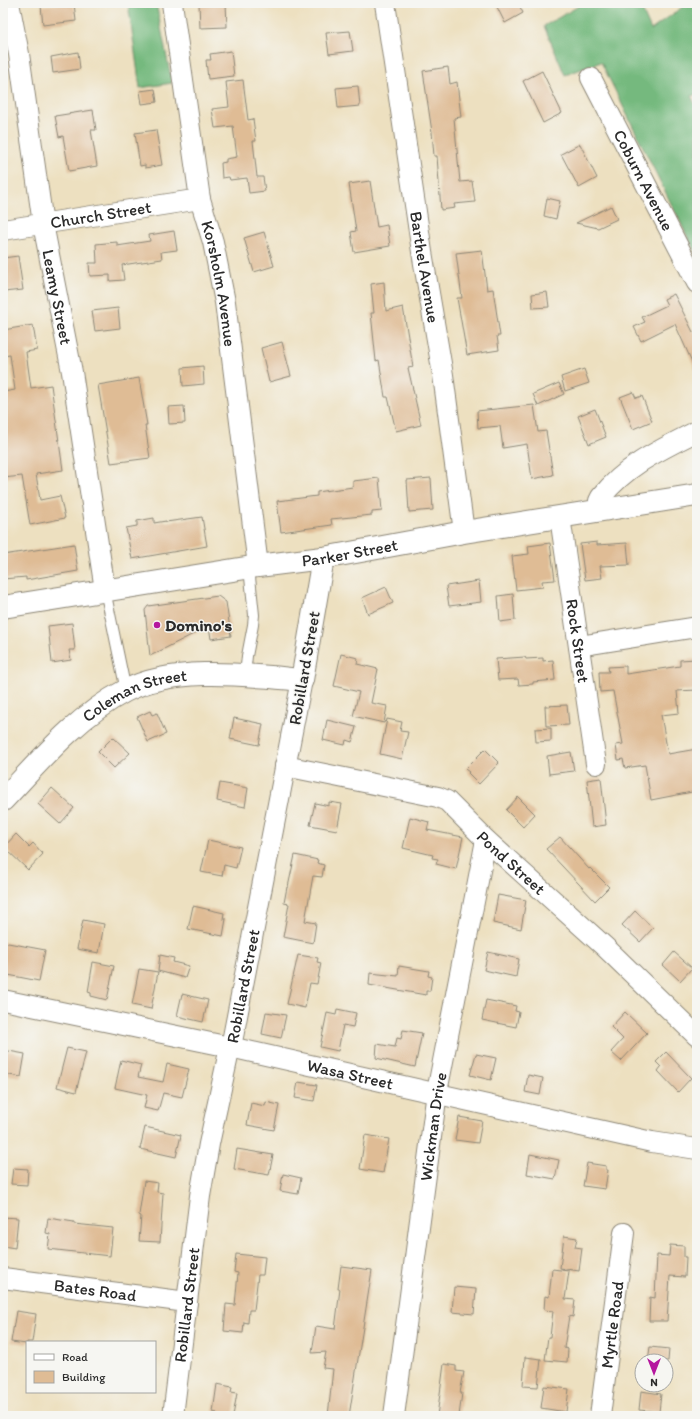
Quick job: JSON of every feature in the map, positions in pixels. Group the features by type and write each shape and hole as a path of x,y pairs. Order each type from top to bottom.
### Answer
{"main road":[{"name":"Parker Street","path":"3,608 105,590 253,567 323,558 464,532 697,495"},
{"name":"Robillard Street","path":"302,680 323,558"},
{"name":"Coleman Street","path":"3,800 81,720 126,691 144,684 186,675 245,675 302,680"}],"street":[{"name":"Leamy Street","path":"9,3 19,54 43,224 72,372 105,590"},
{"name":"Korsholm Avenue","path":"172,3 200,200 213,242 225,302 253,567"},
{"name":"Barthel Avenue","path":"385,3 422,252 443,375 464,532"},
{"name":"Coburn Avenue","path":"591,78 697,283"},
{"name":"Church Street","path":"3,230 200,200"},
{"path":"598,511 601,497 622,474 643,460 697,431"},
{"name":"Rock Street","path":"560,517 596,764"},
{"path":"579,646 697,627"},
{"name":"Robillard Street","path":"173,1416 200,1196 211,1136 232,1042 302,680"},
{"name":"Pond Street","path":"285,766 442,798 457,810 486,840 605,947 697,1036"},
{"name":"Wickman Drive","path":"394,1416 437,1092 486,840"},
{"name":"Wasa Street","path":"3,1000 437,1092 652,1142 697,1149"},
{"name":"Myrtle Road","path":"600,1416 624,1233"},
{"name":"Bates Road","path":"3,1278 187,1302"}],"lane":[{"path":"245,675 254,615 253,567"},
{"path":"105,590 126,691"}],"green space":[{"path":"128,3 156,3 172,83 140,88"},
{"path":"584,3 639,3 651,30 688,3 697,3 697,94 691,96 697,108 697,256 601,62 565,75 544,26"}],"building":[{"path":"74,3 76,21 43,25 41,6"},
{"path":"199,3 226,3 227,27 200,28"},
{"path":"495,3 518,3 523,13 505,23"},
{"path":"350,31 353,51 329,54 326,33"},
{"path":"231,51 234,76 208,79 206,60 211,60 210,54"},
{"path":"78,52 80,69 53,73 51,57"},
{"path":"448,67 450,84 457,82 461,117 454,118 460,182 472,181 475,202 454,204 455,208 441,210 437,156 434,156 423,71"},
{"path":"542,71 562,113 543,123 523,81"},
{"path":"243,80 248,120 253,119 256,141 253,141 257,177 263,177 265,191 249,193 247,178 230,180 229,177 222,178 221,163 226,162 226,159 237,157 233,126 215,128 212,109 229,107 226,82"},
{"path":"358,86 360,106 338,108 336,88"},
{"path":"155,89 157,102 142,104 140,91"},
{"path":"93,110 96,130 91,130 97,166 69,171 63,136 59,137 55,116"},
{"path":"156,130 162,165 145,168 145,165 140,166 135,133"},
{"path":"580,144 597,178 579,188 561,154"},
{"path":"370,181 377,227 387,225 390,246 354,252 351,232 356,231 349,184"},
{"path":"547,198 560,201 556,219 544,216"},
{"path":"611,206 617,219 598,228 576,223"},
{"path":"174,231 177,250 161,252 162,259 122,265 124,280 110,281 110,275 90,276 89,263 97,263 96,244 117,242 117,246 150,241 149,235"},
{"path":"264,232 274,266 254,272 244,238"},
{"path":"482,250 487,290 493,289 500,336 497,336 499,350 467,355 457,298 462,298 456,253"},
{"path":"18,256 23,290 3,292 3,258"},
{"path":"384,282 386,311 403,307 413,367 408,368 421,425 396,431 388,397 385,397 379,360 376,361 371,313 374,313 371,284"},
{"path":"547,292 549,307 533,308 532,294"},
{"path":"674,294 693,332 697,331 697,373 675,324 641,341 634,327 645,322 642,317 667,305 664,299"},
{"path":"118,308 120,328 95,331 92,311"},
{"path":"33,325 37,350 26,352 31,388 51,385 63,470 36,474 40,500 60,496 65,518 30,525 22,476 3,478 3,392 15,390 10,355 3,356 3,330"},
{"path":"282,342 291,376 269,382 261,348"},
{"path":"203,366 204,384 183,386 182,368"},
{"path":"584,369 589,383 565,391 561,377"},
{"path":"139,378 147,425 145,425 150,458 111,463 98,385"},
{"path":"559,383 564,394 538,406 533,394"},
{"path":"633,392 636,398 642,396 652,421 633,429 620,397"},
{"path":"534,405 538,432 546,431 553,475 532,479 527,444 503,448 500,426 478,428 477,411"},
{"path":"184,406 185,423 169,424 168,407"},
{"path":"595,409 606,437 589,444 578,416"},
{"path":"379,478 382,511 372,512 372,515 331,519 332,525 281,532 277,501 317,496 317,492 353,487 353,481"},
{"path":"431,478 433,510 409,512 407,480"},
{"path":"202,517 207,546 132,559 126,528 137,526 137,521 154,518 154,523"},
{"path":"597,542 597,545 627,543 629,565 600,566 602,578 585,580 580,544"},
{"path":"550,543 555,580 542,581 543,587 516,590 512,556 529,554 528,546"},
{"path":"74,544 78,571 26,580 26,577 3,579 3,555"},
{"path":"479,581 481,602 449,606 446,586"},
{"path":"386,587 393,603 368,614 362,598"},
{"path":"513,594 515,620 500,622 498,596"},
{"path":"218,596 226,602 231,636 211,639 209,626 150,656 145,610 148,606"},
{"path":"72,623 75,650 69,650 71,660 52,663 48,626"},
{"path":"341,654 358,658 357,664 378,669 371,703 387,706 384,723 353,716 359,692 334,686"},
{"path":"525,657 526,659 543,658 543,661 553,660 555,680 519,685 518,679 498,680 496,659"},
{"path":"696,659 697,690 677,691 679,713 661,715 668,754 697,749 697,791 651,800 645,765 625,768 623,759 618,760 616,745 623,744 613,691 600,692 599,672 609,672 608,667 626,666 626,674 680,666 680,660"},
{"path":"567,705 569,725 546,726 545,706"},
{"path":"150,711 152,715 157,713 166,734 148,742 137,717"},
{"path":"234,718 263,724 259,745 230,739"},
{"path":"387,719 402,722 400,731 408,732 402,759 380,754"},
{"path":"327,720 356,727 352,742 346,740 345,745 323,740"},
{"path":"551,728 551,741 536,742 535,729"},
{"path":"113,737 130,753 114,768 98,752"},
{"path":"485,749 499,763 479,784 465,769"},
{"path":"571,752 574,771 549,774 547,756"},
{"path":"601,778 606,825 592,827 587,780"},
{"path":"220,783 248,788 245,807 217,801"},
{"path":"52,788 74,808 60,824 38,804"},
{"path":"518,797 535,814 523,827 506,810"},
{"path":"329,802 342,804 337,830 310,825 315,803 329,806"},
{"path":"410,817 429,822 427,830 463,837 456,869 436,864 438,859 432,858 433,855 403,848"},
{"path":"16,834 29,847 33,843 43,854 28,870 4,847"},
{"path":"560,837 589,869 590,868 609,887 595,901 546,849"},
{"path":"208,840 241,847 236,868 224,865 222,876 201,872"},
{"path":"295,855 318,860 317,863 324,865 322,877 313,876 305,921 316,923 313,943 283,937 289,904 284,903"},
{"path":"498,895 526,900 521,929 493,923"},
{"path":"193,906 224,913 223,919 226,919 223,936 188,929"},
{"path":"635,911 653,928 640,942 622,925"},
{"path":"83,920 104,924 99,953 77,949"},
{"path":"3,942 45,950 39,981 3,974"},
{"path":"488,952 519,959 516,977 484,970"},
{"path":"674,952 692,968 680,981 663,965"},
{"path":"160,955 174,958 173,962 189,966 185,978 158,971"},
{"path":"298,955 318,958 317,962 321,963 317,984 310,983 305,1008 287,1004"},
{"path":"93,962 114,966 107,1000 91,996 91,993 88,992"},
{"path":"399,966 429,971 428,976 432,977 430,991 426,991 426,995 369,985 370,973 398,976"},
{"path":"139,969 158,972 151,1009 132,1005"},
{"path":"182,994 208,1000 203,1022 177,1016"},
{"path":"486,1000 516,1006 515,1011 519,1012 516,1027 482,1020"},
{"path":"337,1009 356,1013 353,1027 343,1025 338,1051 320,1047 327,1013 336,1015"},
{"path":"266,1012 286,1015 281,1038 262,1034"},
{"path":"625,1012 647,1033 621,1061 611,1052 623,1039 611,1027"},
{"path":"403,1030 422,1033 415,1067 376,1058 377,1044 395,1047 397,1038 401,1039"},
{"path":"67,1048 86,1052 76,1092 57,1087"},
{"path":"3,1050 25,1054 21,1077 3,1074"},
{"path":"666,1052 691,1078 678,1092 658,1071 661,1067 656,1062"},
{"path":"476,1054 496,1058 491,1080 470,1075"},
{"path":"121,1060 141,1065 138,1077 163,1082 167,1064 189,1069 182,1097 163,1093 158,1111 144,1108 147,1095 115,1088"},
{"path":"528,1075 543,1078 540,1095 525,1092"},
{"path":"298,1082 317,1085 314,1101 295,1098"},
{"path":"266,1102 279,1105 274,1130 247,1125 251,1103 265,1106"},
{"path":"459,1117 482,1121 478,1143 455,1140"},
{"path":"145,1127 181,1135 176,1157 140,1149"},
{"path":"365,1135 389,1139 383,1173 360,1169"},
{"path":"237,1149 273,1155 269,1175 234,1169"},
{"path":"530,1154 559,1160 555,1179 527,1174"},
{"path":"587,1163 606,1166 606,1170 608,1170 605,1189 583,1186"},
{"path":"13,1168 28,1169 27,1185 11,1184"},
{"path":"283,1174 301,1178 298,1194 280,1191"},
{"path":"144,1181 158,1183 157,1192 163,1193 160,1242 139,1241 141,1216 139,1215"},
{"path":"3,1217 18,1218 15,1248 3,1246"},
{"path":"48,1218 74,1222 74,1224 113,1228 110,1256 48,1249 50,1234 46,1233"},
{"path":"564,1236 577,1238 575,1247 582,1248 579,1271 560,1268"},
{"path":"670,1245 684,1246 684,1257 686,1257 685,1277 670,1276 667,1321 649,1321 650,1297 655,1298 657,1255 669,1256"},
{"path":"236,1254 265,1257 263,1275 258,1275 254,1310 249,1310 248,1323 244,1322 243,1333 224,1331 226,1304 235,1305 238,1273 234,1272"},
{"path":"341,1266 372,1270 349,1416 328,1416 333,1369 323,1368 326,1352 312,1353 316,1326 335,1329"},
{"path":"552,1269 569,1271 565,1299 575,1300 573,1317 569,1316 564,1348 568,1349 567,1362 545,1360 548,1337 550,1337 553,1311 544,1310 545,1296 549,1297"},
{"path":"454,1287 476,1289 474,1314 452,1312"},
{"path":"16,1311 36,1314 32,1341 26,1341 26,1344 11,1342"},
{"path":"650,1347 669,1349 669,1353 649,1353"},
{"path":"525,1357 541,1359 538,1387 523,1386"},
{"path":"444,1364 456,1366 456,1371 464,1372 460,1393 462,1393 459,1416 437,1416"},
{"path":"217,1384 232,1387 231,1392 237,1393 233,1416 216,1416 217,1413 213,1412"},
{"path":"544,1386 569,1389 566,1412 541,1408"},
{"path":"641,1393 661,1394 659,1412 639,1410"}],"place":[{"name":"Domino's","path":"157,625"}]}
